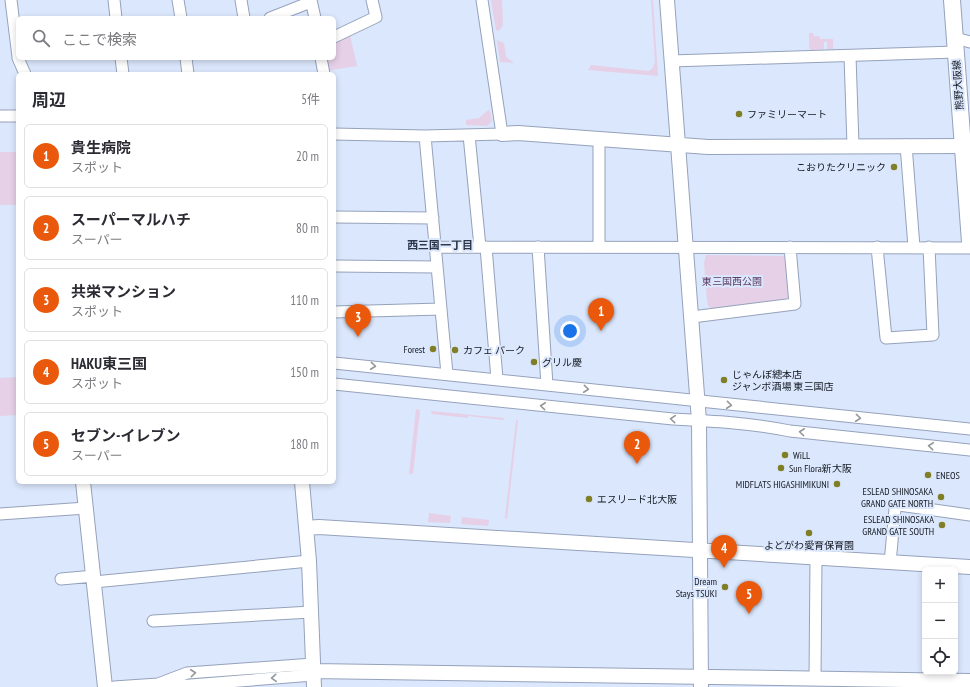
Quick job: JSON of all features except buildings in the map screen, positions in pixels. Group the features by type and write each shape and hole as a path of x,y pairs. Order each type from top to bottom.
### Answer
{"main road":[{"name":"熊野大阪線","path":"952,0 960,44 970,242"}],"street":[{"path":"11,0 16,41"},
{"path":"114,0 116,16"},
{"path":"178,0 181,16"},
{"path":"241,0 244,16"},
{"path":"336,36 376,17 372,0"},
{"path":"482,0 502,134"},
{"path":"666,0 698,401 701,551 701,682"},
{"path":"275,16 311,1 315,16"},
{"path":"671,61 850,56 960,44"},
{"path":"850,56 853,145"},
{"path":"19,60 24,72"},
{"path":"121,60 123,72"},
{"path":"186,60 188,72"},
{"path":"321,60 324,72"},
{"path":"0,116 16,116"},
{"path":"336,134 425,136 518,133 677,145 966,146"},
{"path":"469,135 497,379"},
{"path":"425,136 447,374"},
{"path":"599,140 599,247"},
{"path":"906,145 914,248"},
{"path":"336,217 433,218"},
{"path":"436,248 686,246 970,248"},
{"path":"538,247 547,385"},
{"path":"692,317 795,304 790,247"},
{"path":"877,247 886,338 933,335 929,248"},
{"path":"336,266 437,268"},
{"path":"336,312 441,309"},
{"path":"336,362 970,429"},
{"path":"336,384 699,421 750,424 790,431 970,450"},
{"path":"83,484 105,687"},
{"path":"302,484 309,561 313,674"},
{"path":"890,563 895,509 899,505 970,515"},
{"path":"0,514 86,508"},
{"path":"306,528 319,527 816,558 924,567"},
{"path":"815,680 816,558"},
{"path":"61,579 94,579 309,561"},
{"path":"958,567 970,567"},
{"path":"153,621 310,612"},
{"path":"114,687 158,684 187,673 313,674 701,682 815,680 935,680 970,682"},
{"path":"166,687 313,674"}],"green space":[{"path":"491,0 502,0 503,25 499,31 496,30"},
{"path":"651,0 653,0 658,76 588,70 591,65 648,71 652,69 655,62"},
{"path":"809,33 813,33 814,36 819,36 820,39 833,39 833,49 827,49 827,42 824,42 824,49 811,50 809,48"},
{"path":"350,35 357,66 326,71 324,60 336,60 336,41"},
{"path":"497,40 504,43 506,57 514,63 500,62"},
{"path":"490,110 492,121 487,126 466,125 466,120 479,118"},
{"path":"0,152 16,152 16,205 0,205"},
{"name":"東三国西公園","path":"706,255 783,256 788,259 791,295 784,301 714,310 708,306 707,301 704,263"},
{"path":"16,377 16,415 0,416 0,378"},
{"path":"416,409 420,410 413,474 409,474"},
{"path":"431,411 504,418 503,420 468,416 468,418 432,414"},
{"path":"516,420 518,420 507,519 505,518"},
{"path":"429,513 451,516 450,523 428,522"},
{"path":"462,517 489,520 488,526 461,524"}],"place":[{"name":"ファミリーマート","path":"739,114"},
{"name":"こおりたクリニック","path":"894,167"},
{"name":"貴生病院","path":"601,331"},
{"name":"共栄マンション","path":"358,337"},
{"name":"Forest","path":"433,349"},
{"name":"カフェ パーク","path":"455,350"},
{"name":"グリル慶","path":"534,362"},
{"name":"じゃんぼ總本店 ジャンボ酒場 東三国店","path":"724,380"},
{"name":"WiLL","path":"785,455"},
{"name":"スーパーマルハチ","path":"637,464"},
{"name":"Sun Flora新大阪","path":"781,468"},
{"name":"ENEOS","path":"928,475"},
{"name":"MIDFLATS HIGASHIMIKUNI","path":"837,484"},
{"name":"ESLEAD SHINOSAKA GRAND GATE NORTH","path":"941,497"},
{"name":"エスリード北大阪","path":"589,499"},
{"name":"ESLEAD SHINOSAKA GRAND GATE SOUTH","path":"942,525"},
{"name":"よどがわ愛育保育園","path":"809,533"},
{"name":"HAKU東三国","path":"724,568"},
{"name":"Dream Stays TSUKI","path":"725,587"},
{"name":"セブン-イレブン","path":"749,614"}],"district":[{"name":"西三国一丁目","path":"440,245"}]}
